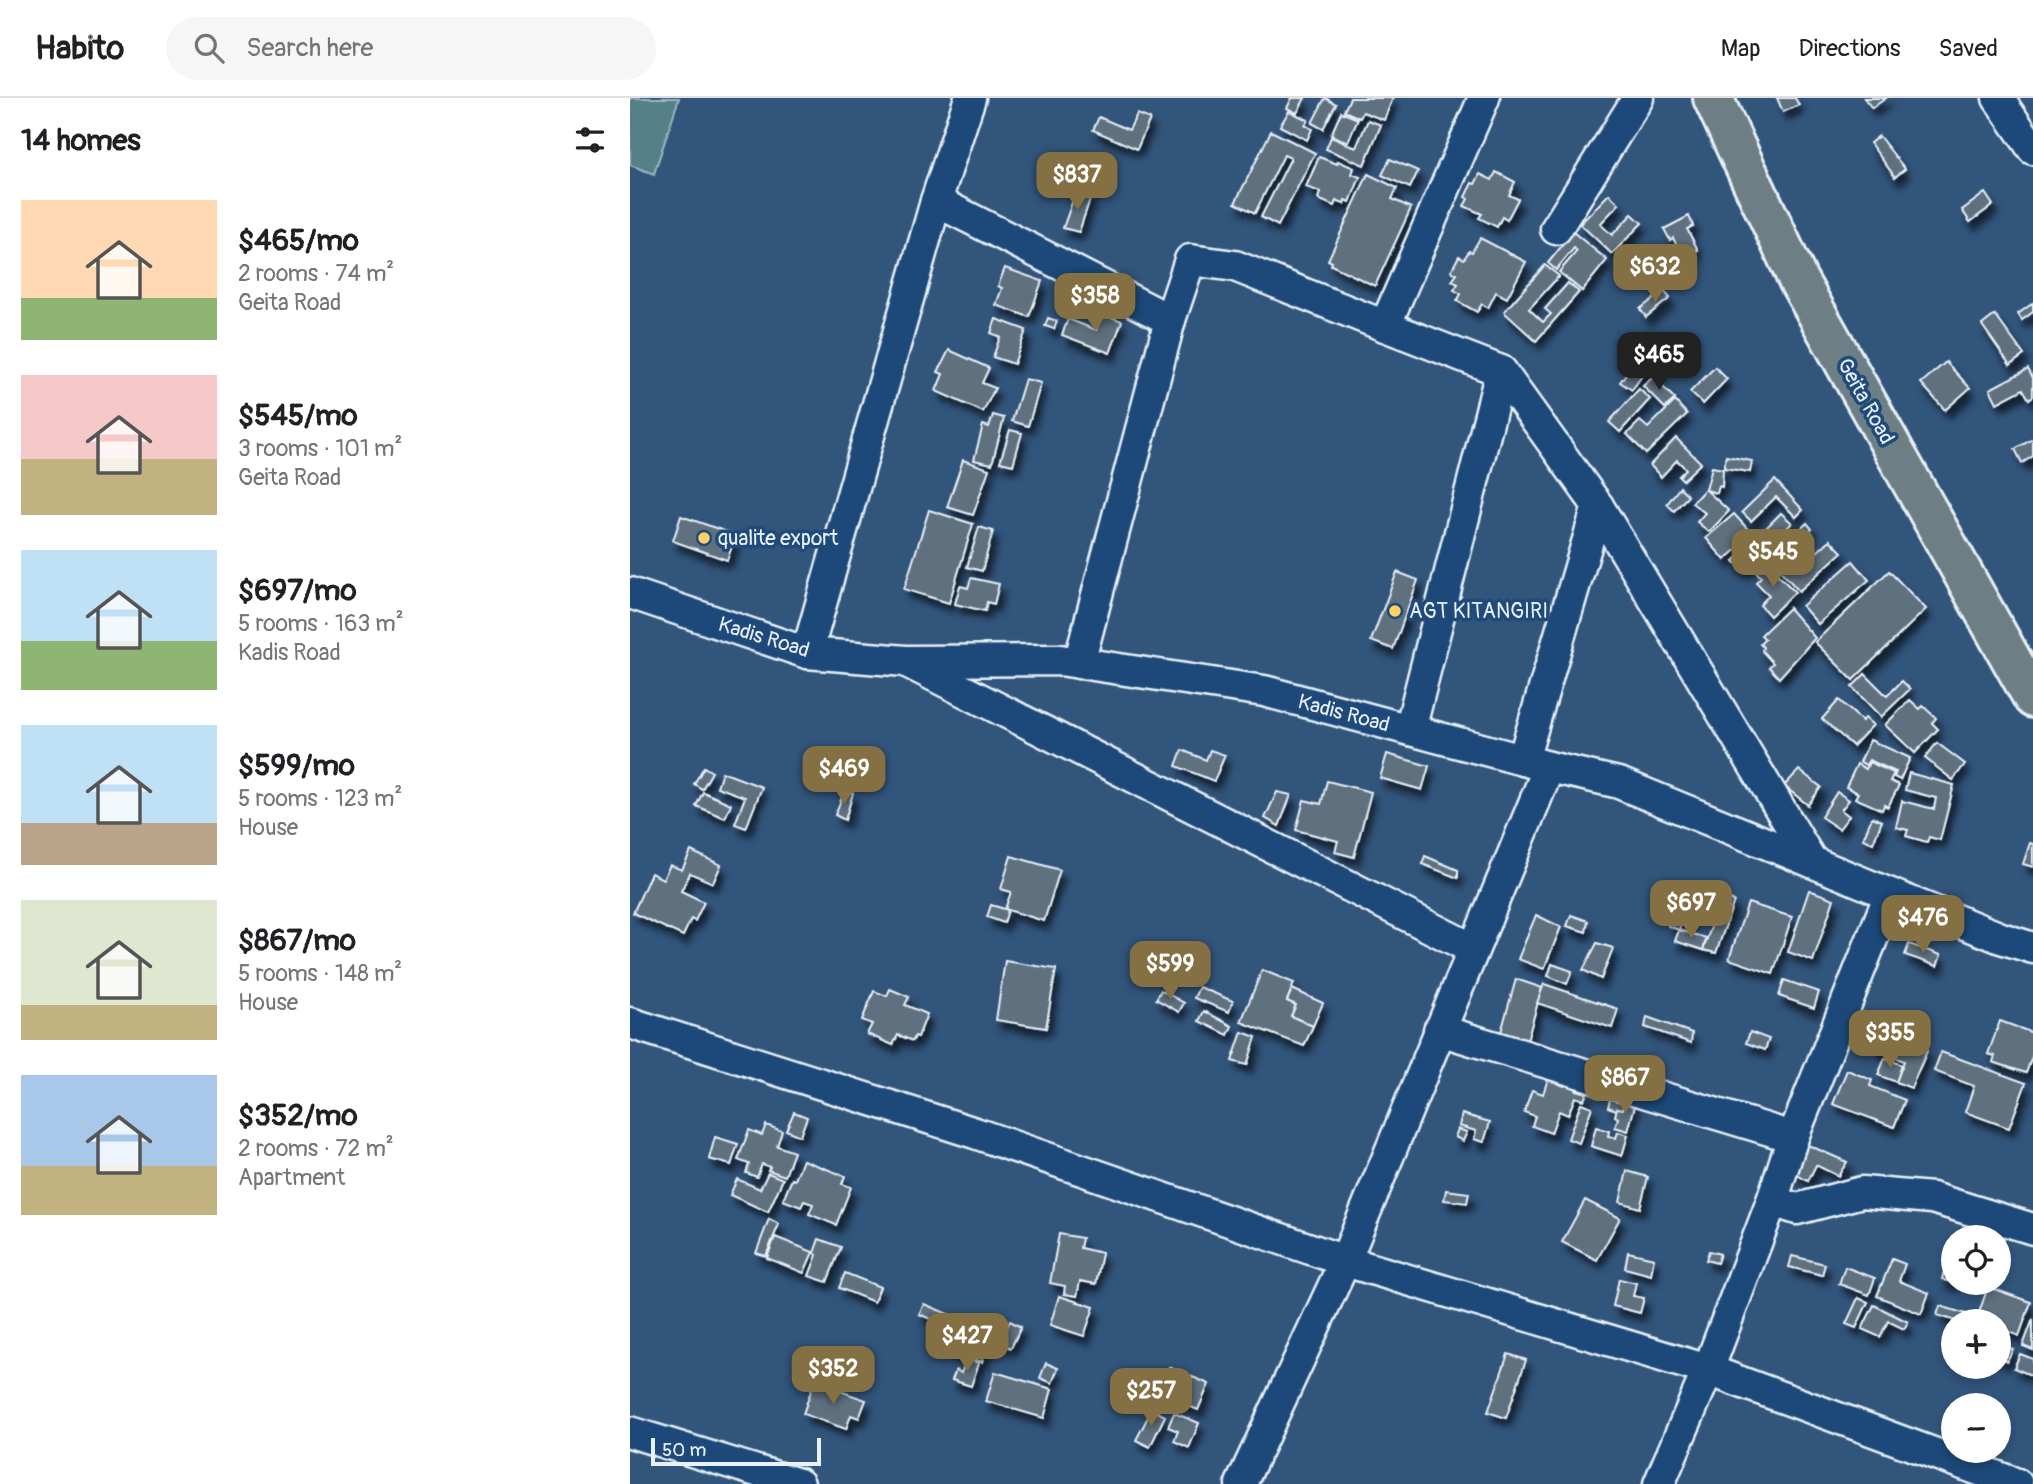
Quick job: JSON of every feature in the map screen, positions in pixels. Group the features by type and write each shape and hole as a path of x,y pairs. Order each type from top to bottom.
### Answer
{"main road":[{"name":"Geita Road","path":"1713,98 1798,280 2033,698"}],"street":[{"path":"807,653 936,201 970,98"},
{"path":"1385,326 1484,98"},
{"path":"1556,229 1638,98"},
{"path":"1998,98 2033,149"},
{"path":"936,201 1170,320"},
{"path":"1079,663 1170,320 1190,260 1235,266 1501,370 1598,506 1812,862"},
{"path":"1410,730 1501,370"},
{"path":"1241,1484 1345,1261 1473,949 1536,763 1598,506"},
{"name":"Kadis Road","path":"630,593 807,653 906,661 1060,660 1264,691 1619,783 1889,894 2033,948"},
{"path":"906,661 1473,949"},
{"path":"1659,1484 1707,1370 1772,1201 1793,1137 1889,894"},
{"path":"630,1023 975,1133 1345,1261 1707,1370 2018,1484"},
{"path":"1439,1030 1793,1137"},
{"path":"1772,1201 1797,1209 1862,1192 1932,1198 2033,1229"},
{"path":"630,1432 799,1484"}],"green space":[{"path":"630,98 679,98 654,174 630,165"}],"building":[{"path":"1292,98 1305,98 1297,113 1287,108"},
{"path":"1325,98 1336,104 1323,129 1312,123"},
{"path":"1350,98 1393,98 1384,120 1363,112 1360,118 1344,111"},
{"path":"1777,98 1795,98 1799,105 1783,112"},
{"path":"1864,98 1886,98 1872,108"},
{"path":"1289,111 1308,120 1305,125 1312,129 1307,140 1280,126"},
{"path":"1341,112 1358,119 1348,142 1331,135"},
{"path":"1137,114 1150,119 1137,149 1093,130 1099,117 1129,130"},
{"path":"1368,120 1381,125 1364,165 1326,149 1331,137 1356,148"},
{"path":"1271,131 1315,153 1278,226 1261,217 1291,158 1284,155 1255,213 1235,203"},
{"path":"1879,136 1905,169 1895,177 1870,143"},
{"path":"1319,157 1354,168 1352,174 1360,177 1350,202 1345,200 1344,204 1336,201 1334,206 1318,199 1320,192 1306,187"},
{"path":"1390,159 1418,171 1410,188 1382,175"},
{"path":"1496,172 1515,182 1509,195 1518,199 1507,220 1502,217 1497,227 1479,218 1482,214 1464,206 1472,183 1475,184 1480,174 1492,180"},
{"path":"1368,174 1397,188 1392,199 1411,208 1375,286 1331,265 1332,262 1328,260"},
{"path":"1076,191 1091,196 1079,232 1063,228"},
{"path":"1985,193 1993,205 1970,222 1962,210"},
{"path":"1609,194 1619,204 1600,224 1612,235 1632,214 1642,223 1612,254 1580,224"},
{"path":"1689,216 1693,226 1687,229 1698,250 1683,257 1673,238 1670,240 1664,229"},
{"path":"1573,232 1607,260 1582,291 1559,272 1577,251 1574,248 1556,270 1548,263"},
{"path":"1480,238 1526,262 1507,298 1496,292 1488,308 1482,304 1477,312 1457,301 1461,294 1454,290 1458,284 1452,281 1457,274 1451,271 1459,256 1464,259 1469,251 1472,252"},
{"path":"1545,265 1559,276 1529,309 1543,322 1551,314 1545,309 1568,283 1579,292 1536,341 1504,312"},
{"path":"1005,268 1042,281 1029,317 996,305 1002,288 998,286"},
{"path":"1664,291 1670,298 1646,317 1640,309"},
{"path":"2033,303 2033,312 2022,320 2018,314"},
{"path":"1102,314 1122,321 1110,353 1062,335 1068,319 1096,330"},
{"path":"1995,315 2024,355 2010,365 1982,325"},
{"path":"1048,318 1057,321 1054,329 1045,326"},
{"path":"996,319 1026,330 1014,364 993,357 1000,337 991,333"},
{"path":"949,350 989,368 982,383 995,388 983,412 936,391 943,374 938,372"},
{"path":"1642,352 1653,360 1632,390 1620,382"},
{"path":"1946,362 1970,388 1945,410 1921,383"},
{"path":"1715,367 1727,379 1703,404 1690,392"},
{"path":"2028,369 2033,378 2033,396 2029,399 2023,389 1997,403 1990,389"},
{"path":"1653,377 1675,399 1665,408 1643,386"},
{"path":"1025,379 1041,383 1028,426 1012,421"},
{"path":"1639,389 1650,399 1620,432 1609,422"},
{"path":"1675,401 1687,414 1646,454 1627,434 1640,421 1648,428"},
{"path":"993,415 1004,418 992,464 974,460 983,425 989,427"},
{"path":"1010,430 1022,433 1013,465 1000,462"},
{"path":"1676,438 1701,463 1683,480 1679,476 1686,469 1677,460 1661,477 1650,465"},
{"path":"2033,439 2033,456 2022,463 2015,449"},
{"path":"1726,456 1752,461 1750,472 1724,468"},
{"path":"963,460 989,469 973,515 947,507"},
{"path":"1712,467 1723,469 1722,487 1719,486 1717,493 1706,490"},
{"path":"1775,480 1803,510 1796,517 1776,497 1751,521 1742,512"},
{"path":"1680,487 1688,496 1674,511 1667,504"},
{"path":"1705,489 1729,511 1709,532 1697,522 1705,513 1692,503"},
{"path":"929,510 973,524 949,603 904,589"},
{"path":"1781,513 1792,523 1773,542 1763,531"},
{"path":"1734,514 1753,535 1725,560 1706,538"},
{"name":"qualite export","path":"681,516 736,535 727,560 673,541"},
{"path":"1807,523 1812,529 1791,549 1804,564 1830,540 1842,552 1799,591 1774,564 1778,561 1772,555"},
{"path":"979,527 993,531 982,571 967,567"},
{"path":"1753,543 1761,551 1742,569 1734,561"},
{"path":"1853,561 1869,580 1818,624 1802,606"},
{"path":"1765,562 1795,592 1770,616 1760,605 1769,595 1756,582 1761,577 1755,571"},
{"path":"1889,571 1926,609 1853,680 1815,642"},
{"name":"AGT KITANGIRI","path":"1397,572 1418,580 1393,649 1371,641"},
{"path":"971,578 999,584 994,604 987,602 985,611 955,604 960,586 968,588"},
{"path":"1789,608 1815,638 1779,678 1769,667 1773,663 1762,651 1760,644 1765,639 1761,635"},
{"path":"1865,674 1887,696 1902,681 1910,689 1881,717 1852,687"},
{"path":"1839,700 1862,721 1865,718 1873,725 1853,746 1822,719"},
{"path":"1910,700 1920,709 1923,706 1936,718 1932,723 1938,729 1915,753 1885,725"},
{"path":"1870,740 1910,758 1900,780 1894,777 1896,772 1869,760 1866,765 1860,762"},
{"path":"1937,743 1965,764 1953,780 1925,758"},
{"path":"1182,750 1206,760 1210,750 1225,755 1214,781 1176,766"},
{"path":"1387,754 1429,766 1422,790 1380,778"},
{"path":"1869,762 1894,773 1890,781 1899,785 1888,807 1884,805 1882,810 1855,798 1858,793 1846,787 1857,764 1866,769"},
{"path":"704,767 712,772 702,789 694,784"},
{"path":"1799,770 1821,787 1808,805 1784,786"},
{"path":"722,772 762,787 746,828 735,824 745,797 717,787"},
{"path":"1909,773 1954,785 1940,840 1929,837 1927,842 1906,836 1908,830 1896,827 1902,801 1934,809 1936,798 1905,790"},
{"path":"1327,781 1371,792 1354,857 1335,852 1338,841 1296,830 1304,800 1321,804"},
{"path":"703,792 731,804 725,818 696,806"},
{"path":"844,792 853,793 845,820 835,815"},
{"path":"1277,792 1291,795 1279,826 1265,818"},
{"path":"1837,792 1849,800 1841,810 1849,816 1839,829 1821,817"},
{"path":"1872,817 1882,821 1873,843 1863,839"},
{"path":"2030,843 2033,844 2033,867 2023,864"},
{"path":"691,851 721,865 713,883 690,873 681,891 704,902 695,921 691,919 683,936 633,913 651,873 663,879 670,865 682,870"},
{"path":"1011,856 1060,870 1044,921 1005,909 1011,892 1001,889"},
{"path":"1425,856 1458,870 1458,878 1422,864"},
{"path":"1681,890 1692,894 1679,930 1668,926"},
{"path":"1809,890 1834,899 1813,961 1788,952"},
{"path":"1722,896 1734,901 1716,953 1703,950"},
{"path":"1748,903 1792,917 1773,974 1729,959"},
{"path":"991,905 1008,910 1004,923 987,917"},
{"path":"1536,915 1561,927 1544,969 1518,959"},
{"path":"1571,915 1588,921 1586,932 1567,926"},
{"path":"1679,930 1706,938 1703,950 1675,941"},
{"path":"1597,943 1613,948 1601,979 1583,970"},
{"path":"1909,944 1941,955 1937,966 1905,955"},
{"path":"1005,961 1056,969 1046,1028 996,1020"},
{"path":"1552,964 1572,971 1567,984 1548,976"},
{"path":"1262,970 1294,983 1287,1001 1296,1005 1291,1016 1313,1026 1304,1046 1241,1022"},
{"path":"1516,979 1542,988 1525,1048 1499,1039"},
{"path":"1784,980 1819,992 1814,1008 1779,996"},
{"path":"1544,984 1618,1009 1612,1028 1537,1003"},
{"path":"1199,987 1233,1001 1229,1012 1194,998"},
{"path":"890,989 909,997 905,1005 927,1014 918,1037 915,1036 913,1041 898,1035 893,1045 867,1034 872,1024 862,1020 874,991 887,996"},
{"path":"1292,989 1323,1003 1313,1026 1291,1016 1296,1005 1287,1001"},
{"path":"1161,990 1184,1003 1179,1012 1156,999"},
{"path":"1204,1011 1232,1026 1228,1035 1199,1021"},
{"path":"1647,1017 1692,1033 1691,1043 1645,1027"},
{"path":"2000,1021 2033,1033 2033,1054 2026,1073 1993,1062 1995,1056 1988,1054"},
{"path":"1242,1032 1256,1037 1247,1065 1232,1061"},
{"path":"1750,1032 1769,1039 1765,1050 1746,1043"},
{"path":"1882,1032 1927,1051 1911,1088 1896,1082 1904,1061 1875,1049"},
{"path":"1941,1052 2026,1083 2009,1128 1965,1112 1974,1086 1934,1071"},
{"path":"1885,1058 1902,1065 1896,1082 1878,1075"},
{"path":"1847,1070 1872,1080 1870,1086 1905,1100 1894,1127 1833,1104"},
{"path":"1568,1077 1579,1081 1576,1090 1587,1093 1584,1100 1575,1097 1568,1115 1559,1111 1551,1133 1532,1126 1535,1116 1524,1112 1532,1090 1543,1094 1548,1079 1564,1086"},
{"path":"1618,1090 1626,1099 1623,1109 1617,1110 1608,1107 1610,1099 1615,1100"},
{"path":"1626,1099 1636,1102 1628,1131 1615,1127 1617,1108 1623,1109"},
{"path":"1581,1103 1592,1107 1579,1143 1568,1139"},
{"path":"794,1112 807,1117 800,1136 786,1130"},
{"path":"1462,1114 1490,1122 1484,1142 1474,1139 1476,1131 1459,1126"},
{"path":"766,1125 782,1131 777,1146 794,1152 785,1176 768,1170 770,1167 762,1164 757,1177 746,1173 749,1164 738,1160 749,1130 762,1135"},
{"path":"1596,1127 1609,1131 1608,1136 1616,1138 1618,1132 1628,1135 1622,1156 1591,1146"},
{"path":"1458,1129 1467,1132 1463,1141 1455,1137"},
{"path":"715,1137 738,1144 731,1165 709,1159"},
{"path":"1808,1145 1847,1162 1838,1176 1816,1165 1808,1181 1792,1172"},
{"path":"803,1160 845,1176 842,1184 851,1187 836,1225 809,1214 813,1204 804,1201 801,1207 783,1200"},
{"path":"1627,1171 1648,1177 1640,1208 1620,1202"},
{"path":"768,1173 783,1179 768,1212 730,1195 737,1179 760,1189"},
{"path":"1446,1190 1469,1193 1467,1203 1444,1200"},
{"path":"1585,1200 1620,1218 1597,1260 1562,1242"},
{"path":"769,1219 779,1224 766,1256 756,1253"},
{"path":"1059,1234 1082,1238 1080,1248 1102,1253 1096,1284 1080,1281 1077,1296 1064,1294 1065,1286 1050,1283"},
{"path":"775,1237 813,1252 804,1273 767,1258"},
{"path":"819,1239 841,1247 827,1282 809,1276 817,1255 814,1253"},
{"path":"1709,1251 1720,1254 1717,1263 1706,1260"},
{"path":"1628,1252 1654,1258 1651,1275 1625,1268"},
{"path":"1792,1256 1825,1264 1822,1275 1789,1267"},
{"path":"1892,1259 1905,1264 1899,1281 1929,1293 1921,1314 1877,1296"},
{"path":"1845,1267 1875,1278 1869,1295 1839,1284"},
{"path":"845,1273 880,1287 874,1302 839,1288"},
{"path":"1619,1279 1636,1283 1633,1296 1644,1298 1640,1313 1613,1306"},
{"path":"1985,1295 2011,1295 2031,1302 2019,1336 2011,1333 2011,1309 1980,1309"},
{"path":"1059,1296 1094,1307 1084,1336 1050,1325"},
{"path":"1858,1298 1868,1302 1856,1328 1846,1324"},
{"path":"924,1304 953,1316 949,1327 919,1314"},
{"path":"1874,1305 1908,1322 1904,1329 1888,1321 1880,1337 1862,1329"},
{"path":"1940,1306 1950,1309 1941,1309 1941,1316 1937,1315"},
{"path":"2033,1319 2033,1350 2023,1346"},
{"path":"1010,1321 1021,1327 1011,1348 999,1343"},
{"path":"949,1336 986,1348 982,1362 944,1349"},
{"path":"1508,1354 1526,1360 1506,1418 1488,1412"},
{"path":"2020,1354 2033,1359 2033,1376 2014,1368"},
{"path":"967,1359 979,1363 971,1386 952,1380 956,1370 961,1373"},
{"path":"1046,1363 1058,1368 1052,1383 1040,1378"},
{"path":"1169,1367 1209,1384 1198,1410 1157,1393"},
{"path":"995,1372 1052,1389 1044,1418 986,1401"},
{"path":"814,1382 866,1400 859,1418 851,1415 846,1429 803,1414"},
{"path":"1152,1409 1165,1416 1150,1447 1136,1440"},
{"path":"1174,1413 1199,1423 1189,1448 1174,1441 1178,1431 1168,1427"}],"place":[{"name":"qualite export","path":"704,538"},
{"name":"AGT KITANGIRI","path":"1395,611"}]}
